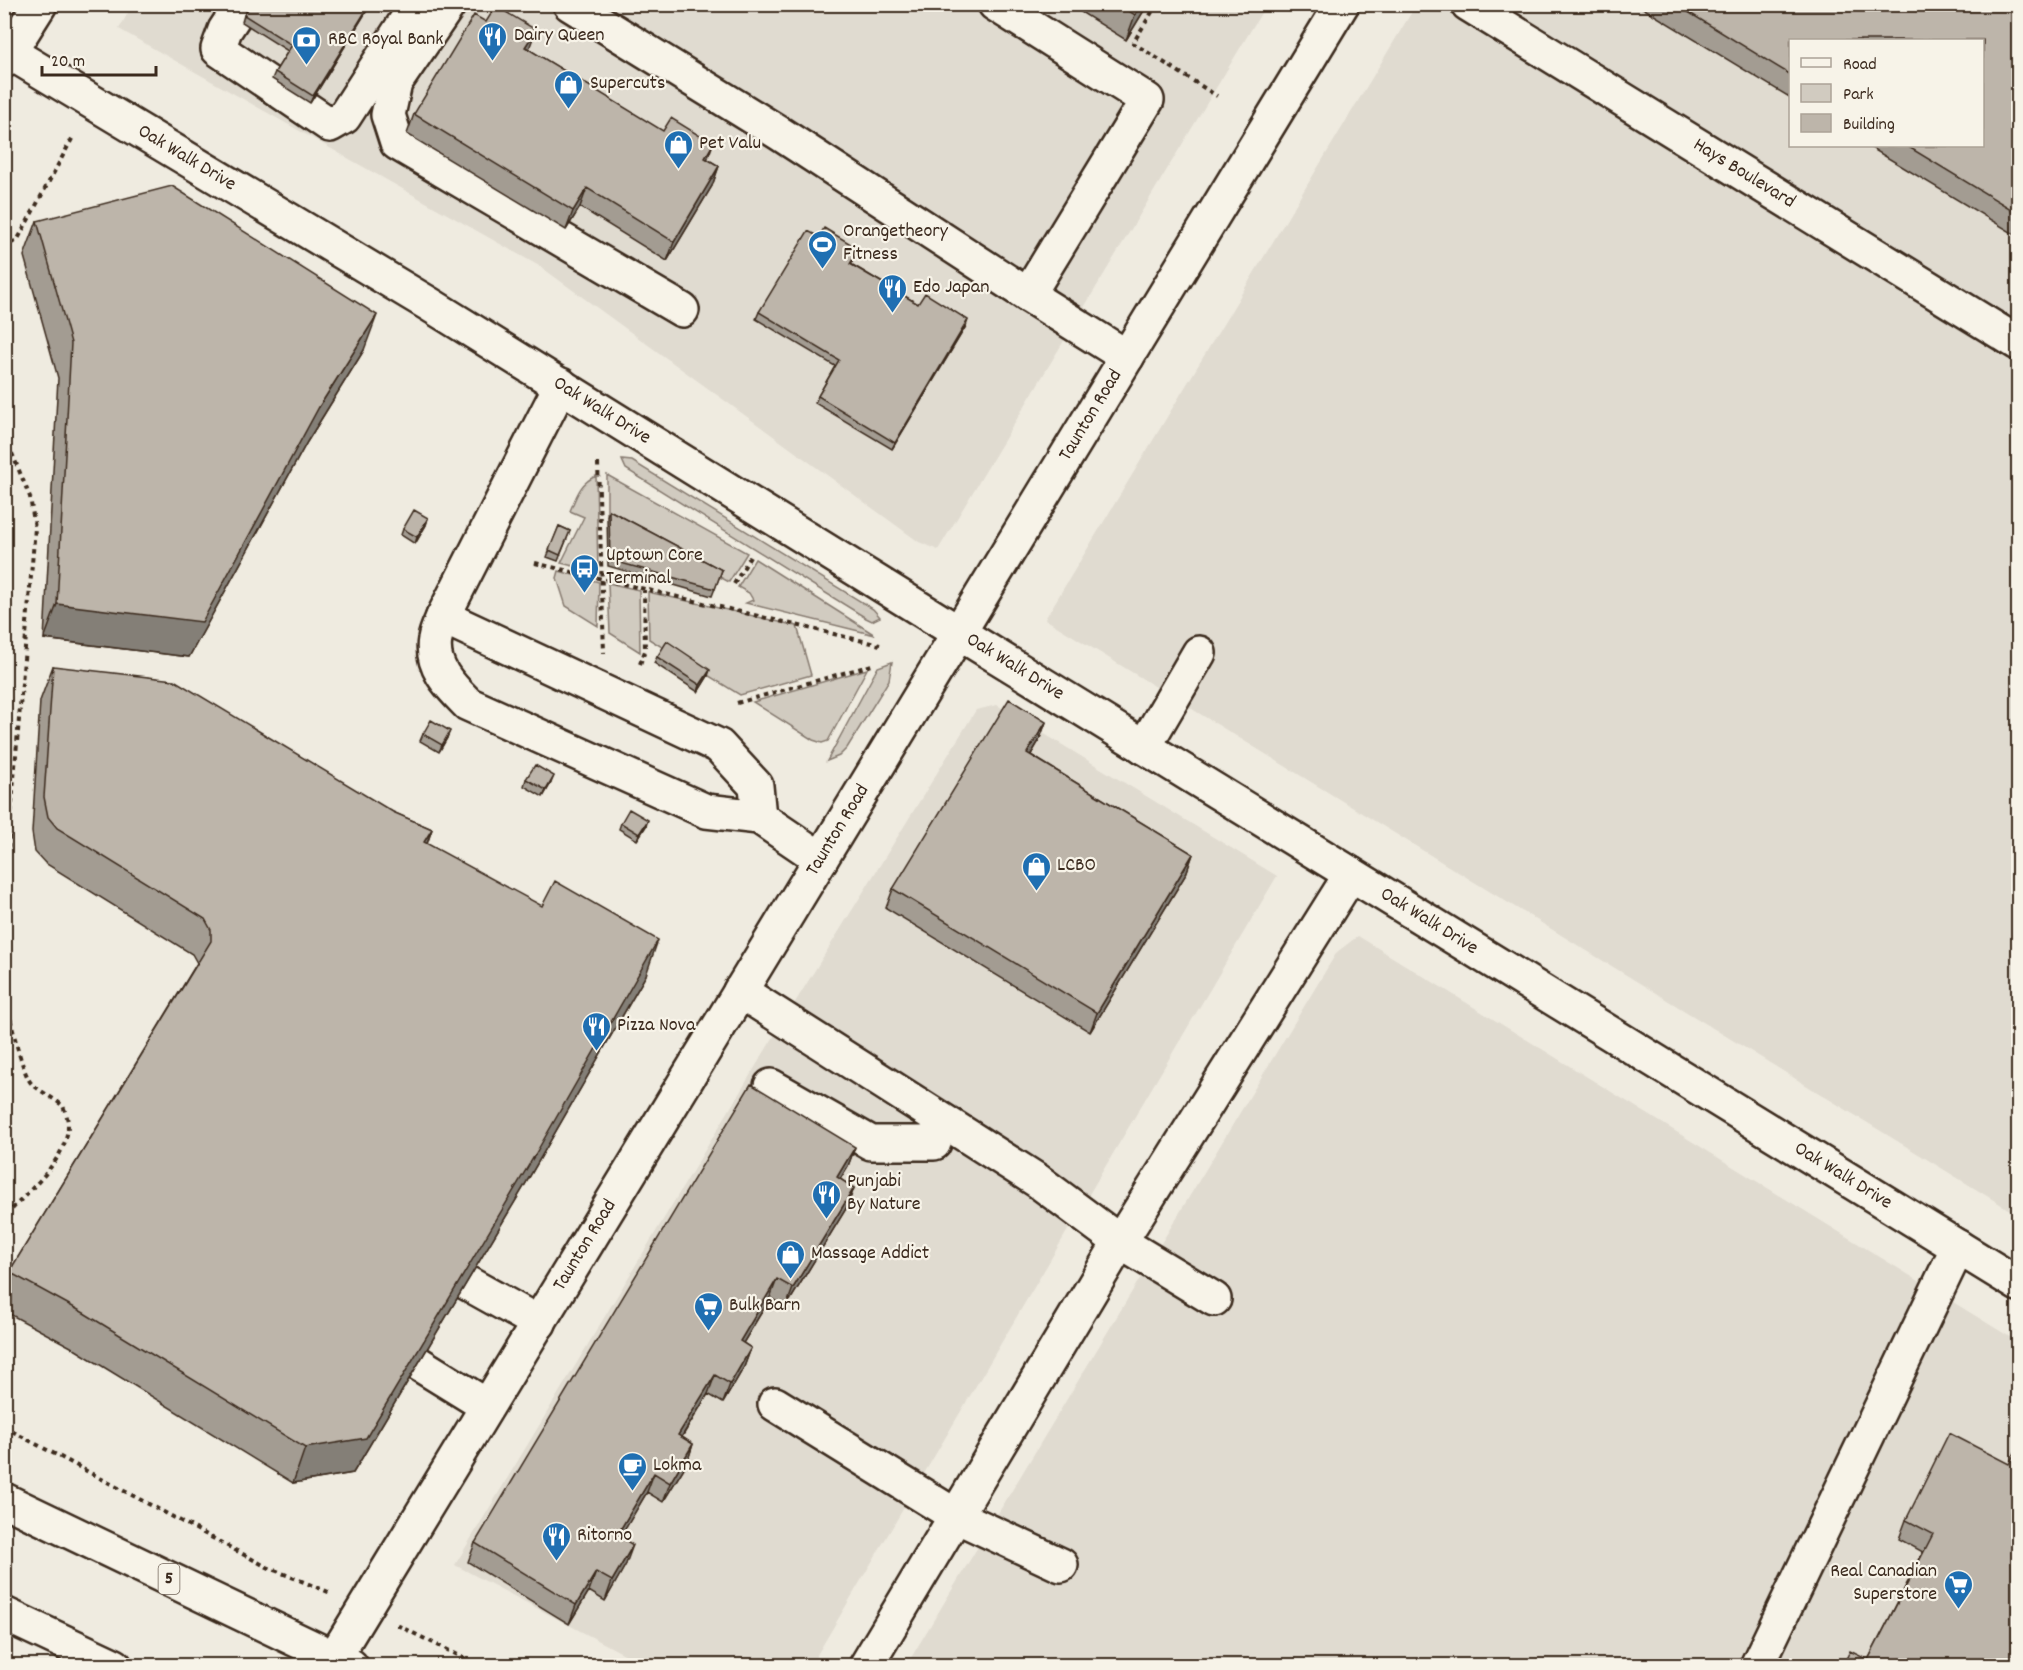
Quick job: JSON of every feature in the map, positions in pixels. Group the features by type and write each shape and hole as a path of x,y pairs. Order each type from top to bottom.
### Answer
{"street":[{"path":"7,56 40,4"},
{"path":"242,4 225,30 218,49 330,125 344,117 417,4"},
{"path":"449,4 395,83 388,115 397,143 682,310"},
{"path":"570,4 779,133 1127,357"},
{"path":"995,4 1147,100 1028,295"},
{"name":"Taunton Road","path":"343,1662 488,1406 1342,4"},
{"name":"Hays Boulevard","path":"1468,4 2019,343"},
{"name":"Oak Walk Drive","path":"7,56 429,304 959,633 2019,1284"},
{"path":"561,385 443,617 434,640 436,663 447,683 468,704 706,811 759,817 821,859"},
{"path":"443,617 719,746 756,786 759,817"},
{"path":"1144,747 1199,653"},
{"path":"866,1665 1120,1242 1352,874"},
{"path":"740,992 1038,1182 1120,1242 1214,1299"},
{"path":"771,1086 870,1143 934,1143"},
{"path":"1757,1665 1958,1247"},
{"path":"467,1282 539,1323"},
{"path":"419,1364 488,1406"},
{"path":"775,1404 956,1516 1061,1565"},
{"name":"5","path":"4,1500 343,1662"},
{"path":"4,1614 115,1665"}],"path":[{"path":"1157,4 1133,43 1217,96"},
{"path":"4,248 18,239 73,137"},
{"path":"4,400 9,446 30,497 35,528 4,898"},
{"path":"598,463 604,656"},
{"path":"734,585 750,557"},
{"path":"535,563 880,645"},
{"path":"640,664 645,651 644,590"},
{"path":"737,703 872,665"},
{"path":"4,984 16,1043 30,1084 63,1106 68,1124 64,1143 47,1173 4,1218"},
{"path":"4,1427 267,1567 309,1582"},
{"path":"436,1644 480,1665"}],"shaded area":[{"path":"133,4 1266,5 938,550 919,542 541,267 119,29"},
{"path":"1416,5 2018,5 2018,1215 1045,619"},
{"path":"997,705 1277,876 811,1665 645,1665 455,1565 760,1059 976,710"},
{"path":"1358,936 2018,1342 2018,1665 906,1666 1337,952"}],"green space":[{"path":"622,460 632,461 873,609 880,617 872,621 866,618 626,469"},
{"path":"607,475 747,553 729,582 607,516"},
{"path":"596,476 598,572 561,563 584,517 570,511 583,486"},
{"path":"755,559 875,635 746,603 753,600 749,593 738,587"},
{"path":"559,571 599,582 598,626 566,606 557,578"},
{"path":"608,583 639,590 640,652 610,633"},
{"path":"648,592 797,626 811,675 740,695 649,639"},
{"path":"892,662 889,680 847,748 839,756 827,761 878,667"},
{"path":"867,669 828,741 822,743 813,740 753,702"},
{"path":"5,1094 11,1113 5,1148"}],"building":[{"name":"RBC Royal Bank","path":"251,4 370,4 313,96 275,72 292,45 244,15"},
{"path":"1118,4 1142,4 1135,15"},
{"path":"1675,4 2019,4 2019,214 1909,147 1984,147 1984,39 1789,39 1789,74"},
{"path":"496,6 536,30 525,47 663,131 671,118 713,144 705,158 719,166 674,242 587,188 573,211 414,114 474,15 486,22"},
{"path":"172,186 377,315 319,407 202,622 57,604 71,343 37,221"},
{"path":"824,228 859,249 850,264 918,304 925,293 968,320 895,443 818,396 839,360 759,312 808,231 819,237"},
{"path":"414,510 428,518 417,537 403,529"},
{"path":"609,510 722,570 715,589 610,560"},
{"path":"559,526 570,531 560,555 549,550"},
{"path":"667,641 710,670 700,685 657,657"},
{"path":"53,666 174,680 393,812 432,829 424,842 542,906 555,881 658,940 536,1153 366,1438 305,1448 84,1313 9,1272 211,941 211,930 205,919 57,828 48,817 44,797"},
{"name":"LCBO","path":"1009,699 1046,722 1027,753 1193,854 1097,1013 893,889"},
{"path":"431,720 450,731 442,745 423,734"},
{"path":"535,765 554,776 546,790 526,779"},
{"path":"629,809 648,820 639,834 621,823"},
{"path":"751,1084 855,1147 837,1177 854,1188 793,1288 777,1279 740,1341 751,1348 730,1384 715,1375 678,1435 693,1444 670,1483 654,1473 617,1535 633,1545 612,1581 596,1572 576,1605 475,1543"},
{"name":"Real Canadian Superstore","path":"1949,1433 2009,1464 2019,1445 2019,1665 1843,1665 1850,1651 1868,1660 1933,1534 1906,1520"}],"place":[{"name":"Dairy Queen","path":"493,62"},
{"name":"RBC Royal Bank","path":"307,66"},
{"name":"Supercuts","path":"569,110"},
{"name":"Pet Valu","path":"678,170"},
{"name":"Orangetheory Fitness","path":"822,270"},
{"name":"Edo Japan","path":"892,314"},
{"name":"Uptown Core Terminal","path":"585,594"},
{"name":"LCBO","path":"1036,892"},
{"name":"Pizza Nova","path":"596,1052"},
{"name":"Punjabi By Nature","path":"826,1220"},
{"name":"Massage Addict","path":"790,1280"},
{"name":"Bulk Barn","path":"708,1332"},
{"name":"Lokma","path":"632,1492"},
{"name":"Ritorno","path":"556,1562"},
{"name":"Real Canadian Superstore","path":"1958,1610"}]}
